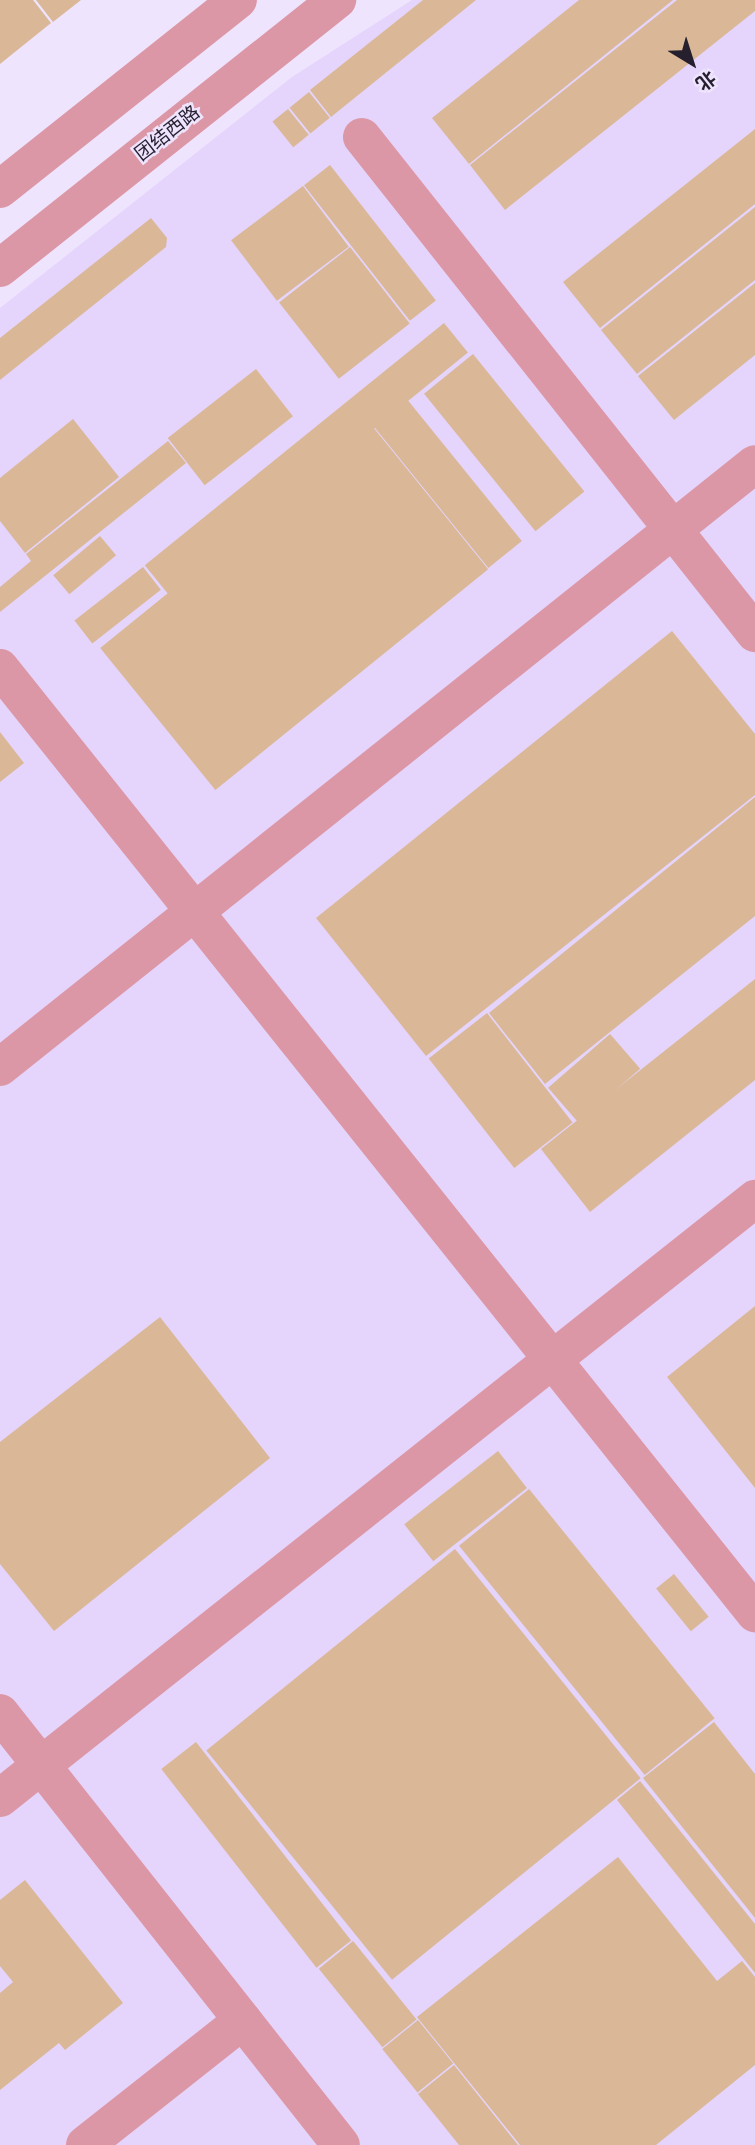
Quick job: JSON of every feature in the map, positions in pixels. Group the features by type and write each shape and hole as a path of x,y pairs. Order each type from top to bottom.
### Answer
{"street":[{"path":"0,189 238,0"},
{"name":"团结西路","path":"0,268 337,0"},
{"path":"362,137 755,633"},
{"path":"0,1067 755,464"},
{"path":"0,667 755,1612"},
{"path":"0,1798 755,1199"},
{"path":"0,1713 341,2145"},
{"path":"85,2145 243,2020"}],"shaded area":[{"path":"412,0 755,0 755,2145 0,2145 0,308 292,77"}],"building":[{"path":"0,0 33,0 51,23 0,64"},
{"path":"36,0 81,0 53,22"},
{"path":"423,0 476,0 331,117 310,90"},
{"path":"579,0 673,0 469,164 432,118"},
{"path":"677,0 755,0 755,11 505,210 470,165"},
{"path":"309,92 330,118 310,133 290,108"},
{"path":"288,109 309,135 293,147 272,122"},
{"path":"755,129 755,204 600,328 563,282"},
{"path":"330,165 436,301 410,321 304,185"},
{"path":"303,186 349,247 277,301 231,240"},
{"path":"755,207 755,280 637,374 601,330"},
{"path":"151,218 167,238 166,247 0,380 0,338"},
{"path":"350,247 410,323 339,379 279,302"},
{"path":"755,283 755,355 674,420 638,376"},
{"path":"444,323 468,353 169,595 145,565"},
{"path":"473,354 584,492 535,531 424,394"},
{"path":"256,369 293,416 205,485 168,438"},
{"path":"406,398 522,541 488,568 373,425"},
{"path":"73,419 119,477 25,553 0,521 0,478"},
{"path":"373,427 488,569 215,790 100,648"},
{"path":"168,441 186,463 0,612 0,587 31,561 26,554"},
{"path":"100,536 116,555 69,594 53,575"},
{"path":"143,567 161,590 92,643 74,621"},
{"path":"672,631 755,734 755,795 426,1056 316,918"},
{"path":"0,732 24,763 0,782"},
{"path":"755,797 755,916 545,1084 489,1013"},
{"path":"755,979 755,1080 590,1212 541,1149"},
{"path":"487,1013 573,1123 514,1168 429,1059"},
{"path":"610,1034 640,1069 578,1123 548,1088"},
{"path":"755,1306 755,1488 667,1377"},
{"path":"160,1317 270,1458 54,1631 0,1564 0,1442"},
{"path":"498,1451 527,1488 433,1561 404,1524"},
{"path":"529,1489 715,1718 645,1775 459,1546"},
{"path":"455,1549 641,1778 392,1980 206,1750"},
{"path":"674,1574 709,1617 691,1631 656,1588"},
{"path":"714,1722 755,1774 755,1918 643,1778"},
{"path":"196,1742 351,1941 316,1968 161,1769"},
{"path":"640,1781 755,1924 755,1973 617,1800"},
{"path":"618,1857 717,1981 742,1961 755,1977 755,2065 656,2145 520,2145 417,2017"},
{"path":"25,1880 123,2003 65,2050 59,2043 0,2090 0,1993 13,1982 0,1966 0,1900"},
{"path":"353,1941 417,2019 382,2047 319,1969"},
{"path":"418,2020 453,2064 417,2092 382,2049"},
{"path":"454,2065 518,2145 459,2145 418,2094"}]}
